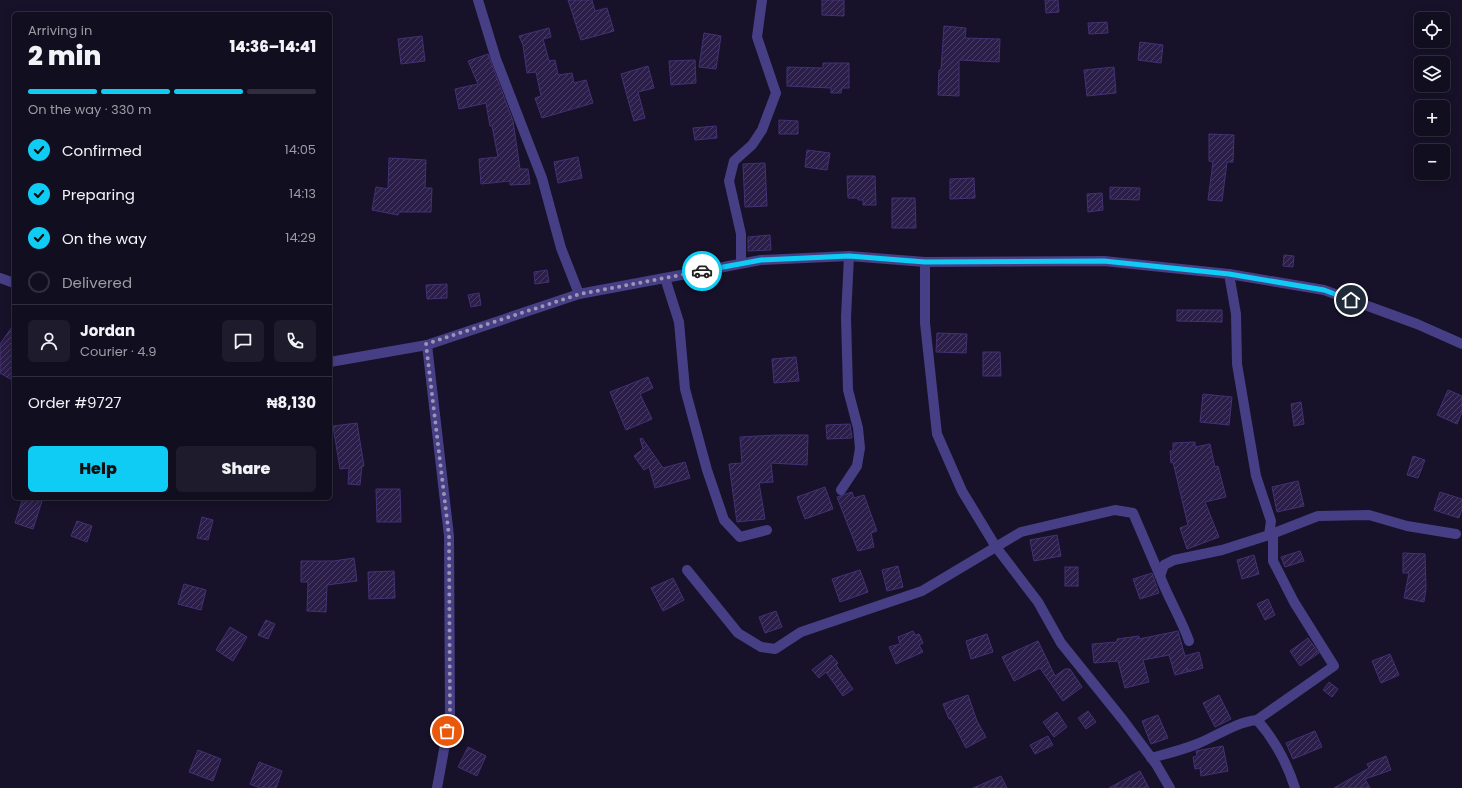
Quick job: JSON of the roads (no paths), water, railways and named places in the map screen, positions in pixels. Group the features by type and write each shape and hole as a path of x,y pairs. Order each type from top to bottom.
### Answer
{"street":[{"path":"478,0 496,59 542,178 561,248 580,294"},
{"path":"741,264 741,234 729,181 734,161 752,145 762,130 776,93 757,37 762,0"},
{"path":"841,490 857,466 860,448 858,428 848,390 846,317 849,256"},
{"path":"332,362 426,344 580,294 761,260 849,256 925,262 1104,261 1229,274 1324,290 1417,324 1462,344"},
{"path":"925,262 925,323 936,434 962,491 996,547 1038,602 1061,643 1151,758 1170,788"},
{"path":"1151,758 1195,745 1227,731 1244,721 1258,720 1334,666 1294,602 1273,561 1270,521 1256,476 1237,364 1236,314 1229,274"},
{"path":"0,278 12,282"},
{"path":"665,278 679,322 685,389 707,470 724,520 740,538 767,530"},
{"path":"426,344 449,536 450,717 437,788"},
{"path":"687,570 738,633 761,647 775,648 801,632 922,590 1021,532 1115,510 1133,513 1168,597 1183,622 1189,641"},
{"path":"1160,576 1164,566 1174,560 1222,550 1271,534 1318,516 1369,515 1407,526 1456,534"},
{"path":"1258,720 1272,736 1295,788"}]}
